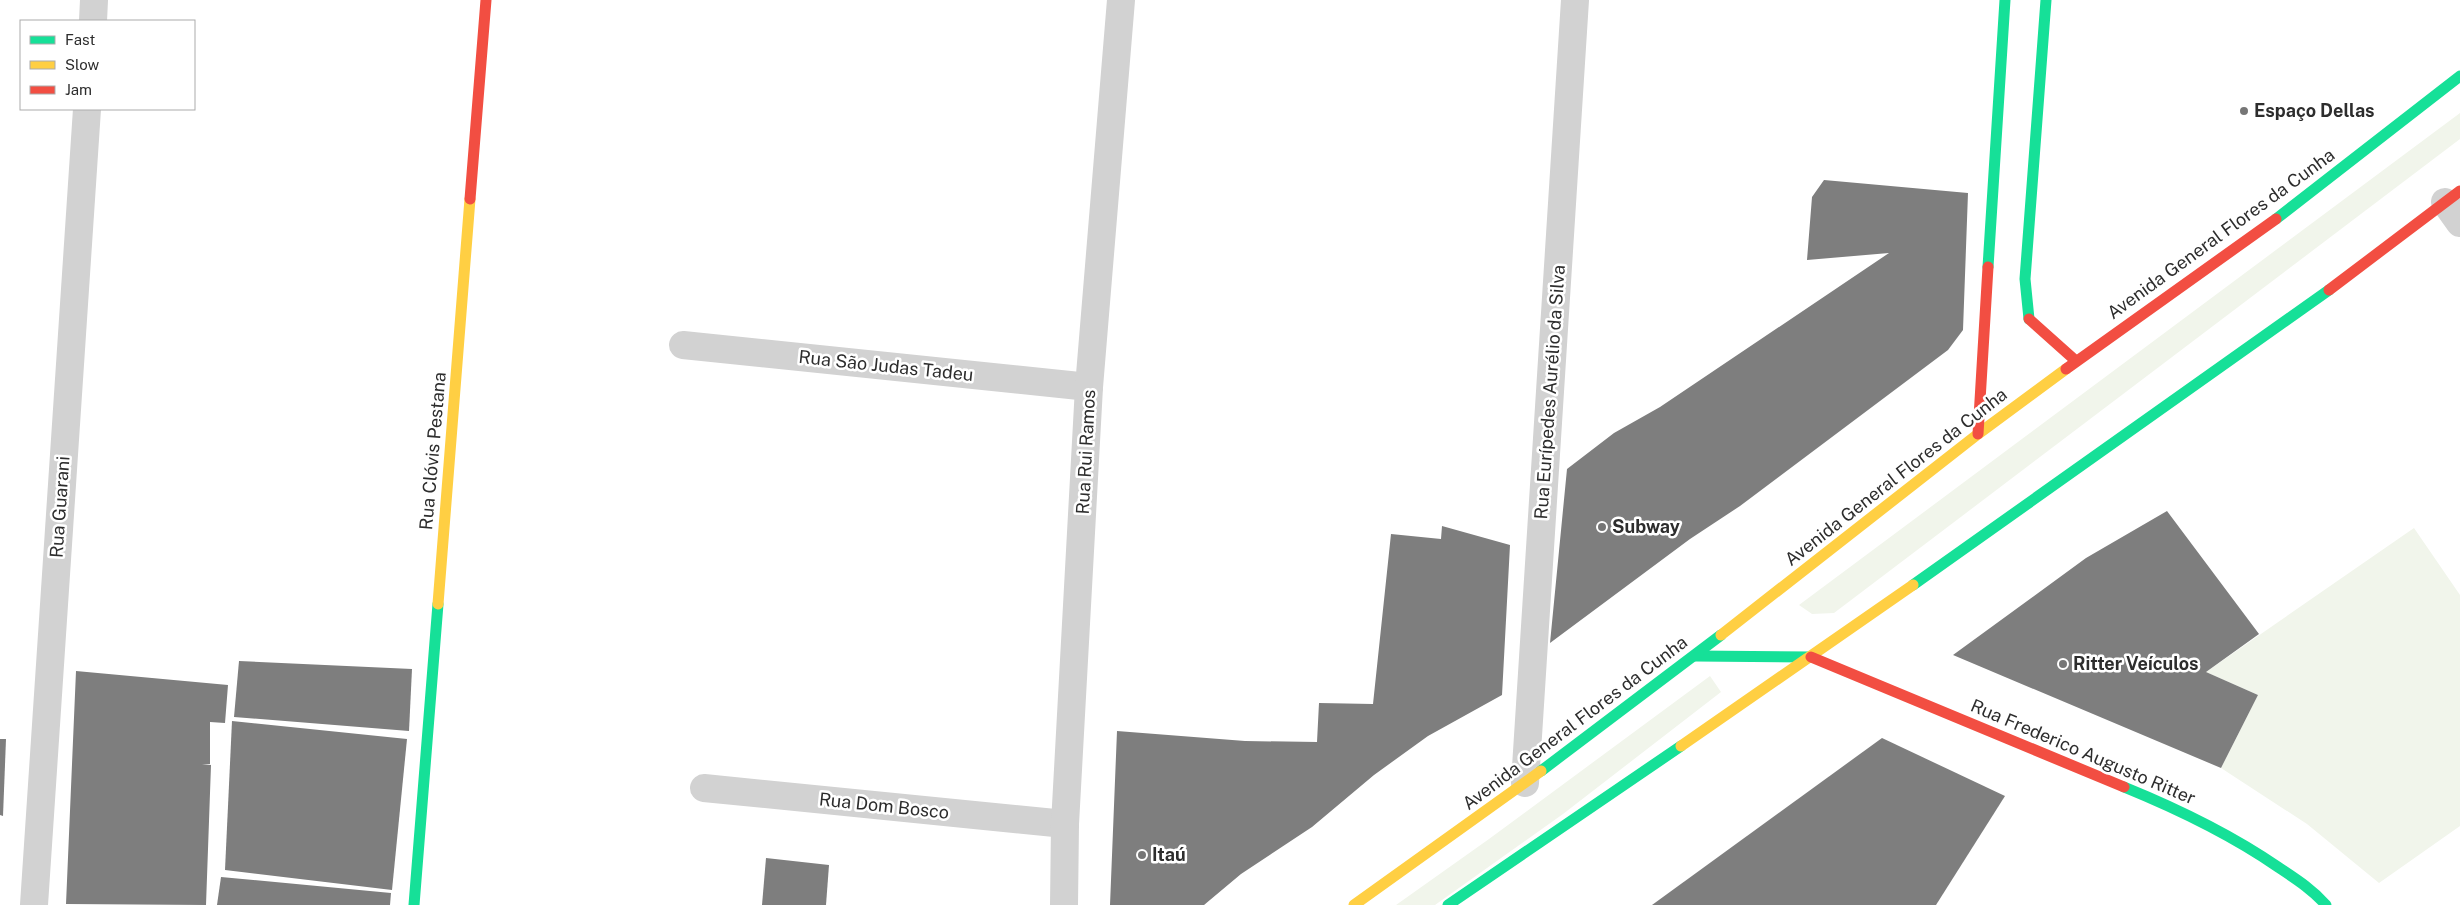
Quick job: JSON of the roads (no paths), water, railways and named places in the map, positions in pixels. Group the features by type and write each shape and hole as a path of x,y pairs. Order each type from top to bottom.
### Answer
{"main road":[{"name":"Rua Clóvis Pestana","path":"414,905 486,0"},
{"path":"1978,434 2005,0"},
{"path":"2046,0 2025,279 2029,321 2076,361"},
{"name":"Avenida General Flores da Cunha","path":"1354,905 1525,783 1695,656 1978,434 2076,361 2255,236 2460,76"},
{"path":"1448,905 1811,657 2311,304 2455,205"},
{"path":"1695,656 1811,657"},
{"name":"Rua Frederico Augusto Ritter","path":"1811,657 2174,808 2246,845 2315,900"}],"street":[{"path":"93,20 94,0"},
{"name":"Rua Rui Ramos","path":"1064,905 1065,824 1089,387 1121,0"},
{"name":"Rua Eurípedes Aurélio da Silva","path":"1525,783 1575,0"},
{"name":"Rua Guarani","path":"34,905 87,110"},
{"name":"Rua São Judas Tadeu","path":"683,345 1089,387"},
{"name":"Rua Dom Bosco","path":"704,788 1065,824"}],"place":[{"name":"Espaço Dellas","path":"2244,111"},
{"name":"Subway","path":"1602,527"},
{"name":"Ritter Veículos","path":"2063,664"},
{"name":"Itaú","path":"1142,855"}]}
